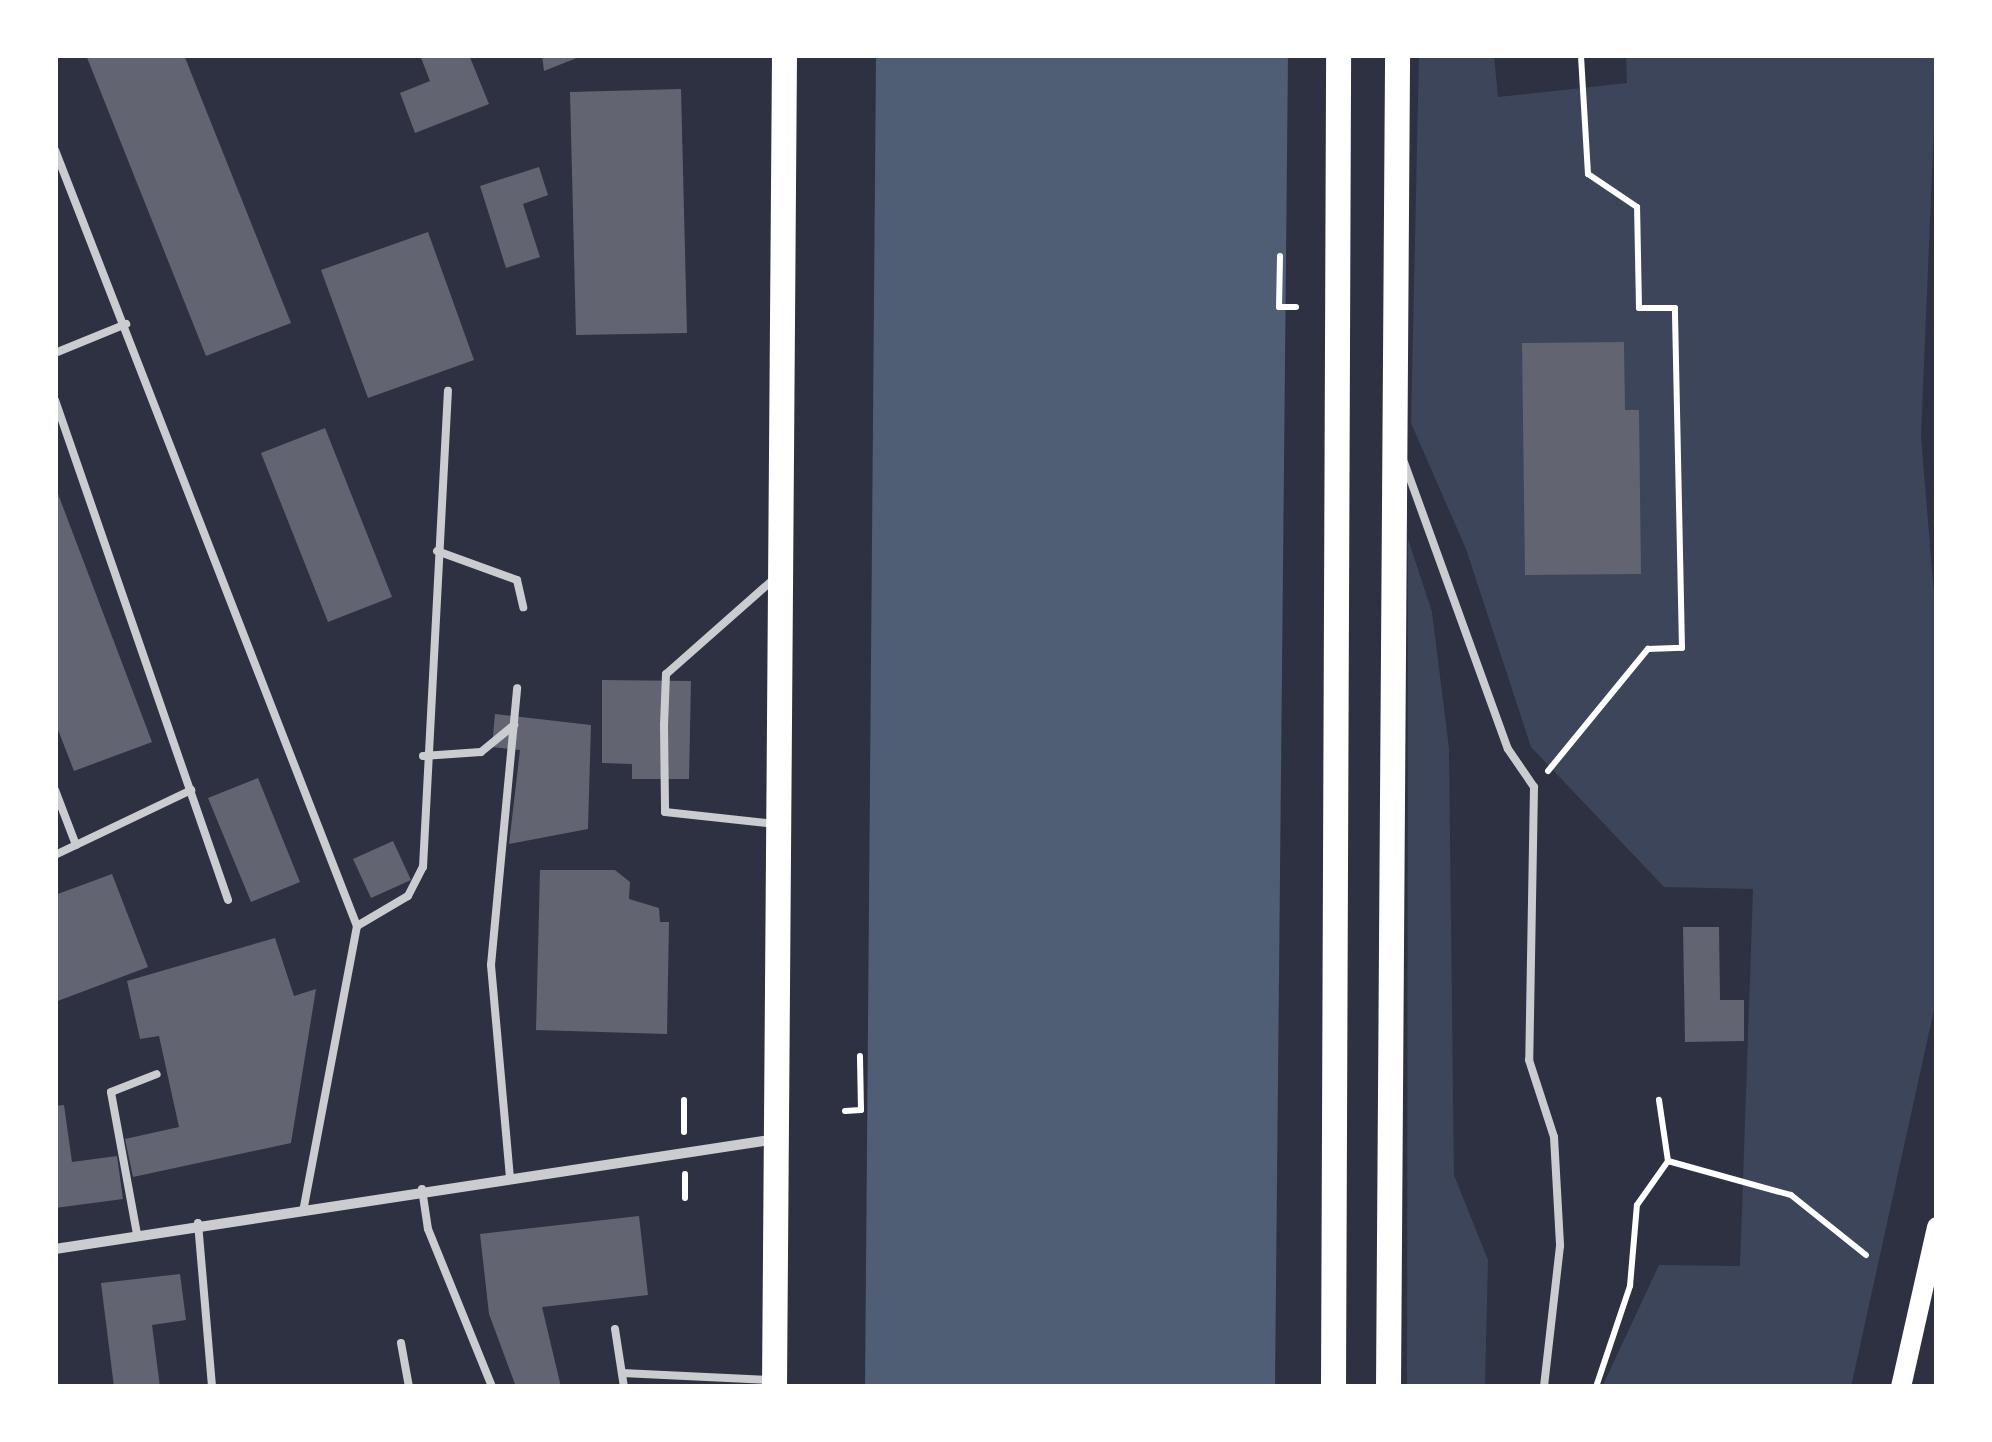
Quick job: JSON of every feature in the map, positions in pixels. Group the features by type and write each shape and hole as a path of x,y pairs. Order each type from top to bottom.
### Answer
{"main road":[{"path":"774,1384 784,55"},
{"path":"1333,1387 1338,55"},
{"path":"1388,1387 1398,449 1397,55"},
{"path":"1901,1387 1937,1227"}],"street":[{"path":"55,1249 198,1223 776,1139"}],"lane":[{"path":"55,150 126,324 357,926 304,1207"},
{"path":"55,353 126,324"},
{"path":"357,926 419,882 423,756 448,390"},
{"path":"55,400 228,900"},
{"path":"1398,449 1508,749 1534,787 1530,1060 1554,1137 1560,1246 1544,1387"},
{"path":"437,551 517,580 523,607"},
{"path":"780,825 666,812 664,725 666,674 782,572"},
{"path":"510,1178 491,965 518,688"},
{"path":"423,756 481,752 514,725"},
{"path":"55,790 76,845"},
{"path":"55,855 191,790"},
{"path":"137,1234 110,1092 157,1074"},
{"path":"422,1189 428,1228 492,1387"},
{"path":"198,1223 212,1387"},
{"path":"615,1329 624,1387"},
{"path":"402,1344 409,1387"},
{"path":"622,1373 774,1384"}],"path":[{"path":"1534,787 1648,649 1682,648 1674,308 1639,308 1637,207 1588,174 1581,55"},
{"path":"1280,256 1279,306 1296,307"},
{"path":"845,1110 861,1110 860,1056"},
{"path":"1596,1387 1630,1286 1637,1205 1668,1161 1659,1100"},
{"path":"1668,1161 1791,1195 1866,1255"}],"shaded area":[{"path":"876,55 1288,55 1275,1387 865,1387"},
{"path":"1419,55 1494,55 1498,97 1627,83 1626,55 1937,55 1921,436 1937,631 1937,996 1851,1387 1602,1387 1659,1265 1740,1266 1753,889 1664,887 1531,747 1466,549 1411,423"},
{"path":"1408,539 1432,612 1449,748 1454,1175 1488,1260 1485,1387 1407,1387"}],"building":[{"path":"86,55 184,55 291,323 206,356"},
{"path":"420,55 469,55 489,104 415,133 400,93 430,81"},
{"path":"542,55 584,55 544,71"},
{"path":"681,89 687,333 576,335 570,92"},
{"path":"539,167 548,195 523,204 540,257 506,268 480,186"},
{"path":"428,232 474,360 368,398 321,270"},
{"path":"1624,342 1625,410 1639,410 1641,574 1525,575 1522,343"},
{"path":"325,428 392,597 328,622 261,453"},
{"path":"55,486 152,742 74,771 55,722"},
{"path":"602,680 691,681 689,779 632,779 632,764 602,763"},
{"path":"495,714 591,725 588,829 509,844 520,750 492,747"},
{"path":"258,778 300,882 251,902 208,798"},
{"path":"393,841 411,880 371,898 353,859"},
{"path":"540,870 615,870 630,882 629,899 659,908 660,922 669,922 667,1034 536,1030"},
{"path":"112,874 148,967 55,1002 55,895"},
{"path":"1683,927 1719,927 1720,1000 1744,1000 1744,1041 1685,1042"},
{"path":"275,938 294,996 316,989 291,1143 133,1177 125,1139 179,1127 159,1036 140,1039 127,981"},
{"path":"64,1105 72,1162 117,1156 123,1199 55,1208 55,1106"},
{"path":"639,1216 648,1295 542,1307 561,1387 516,1387 489,1314 480,1234"},
{"path":"180,1274 186,1320 152,1325 160,1387 114,1387 101,1283"}]}
